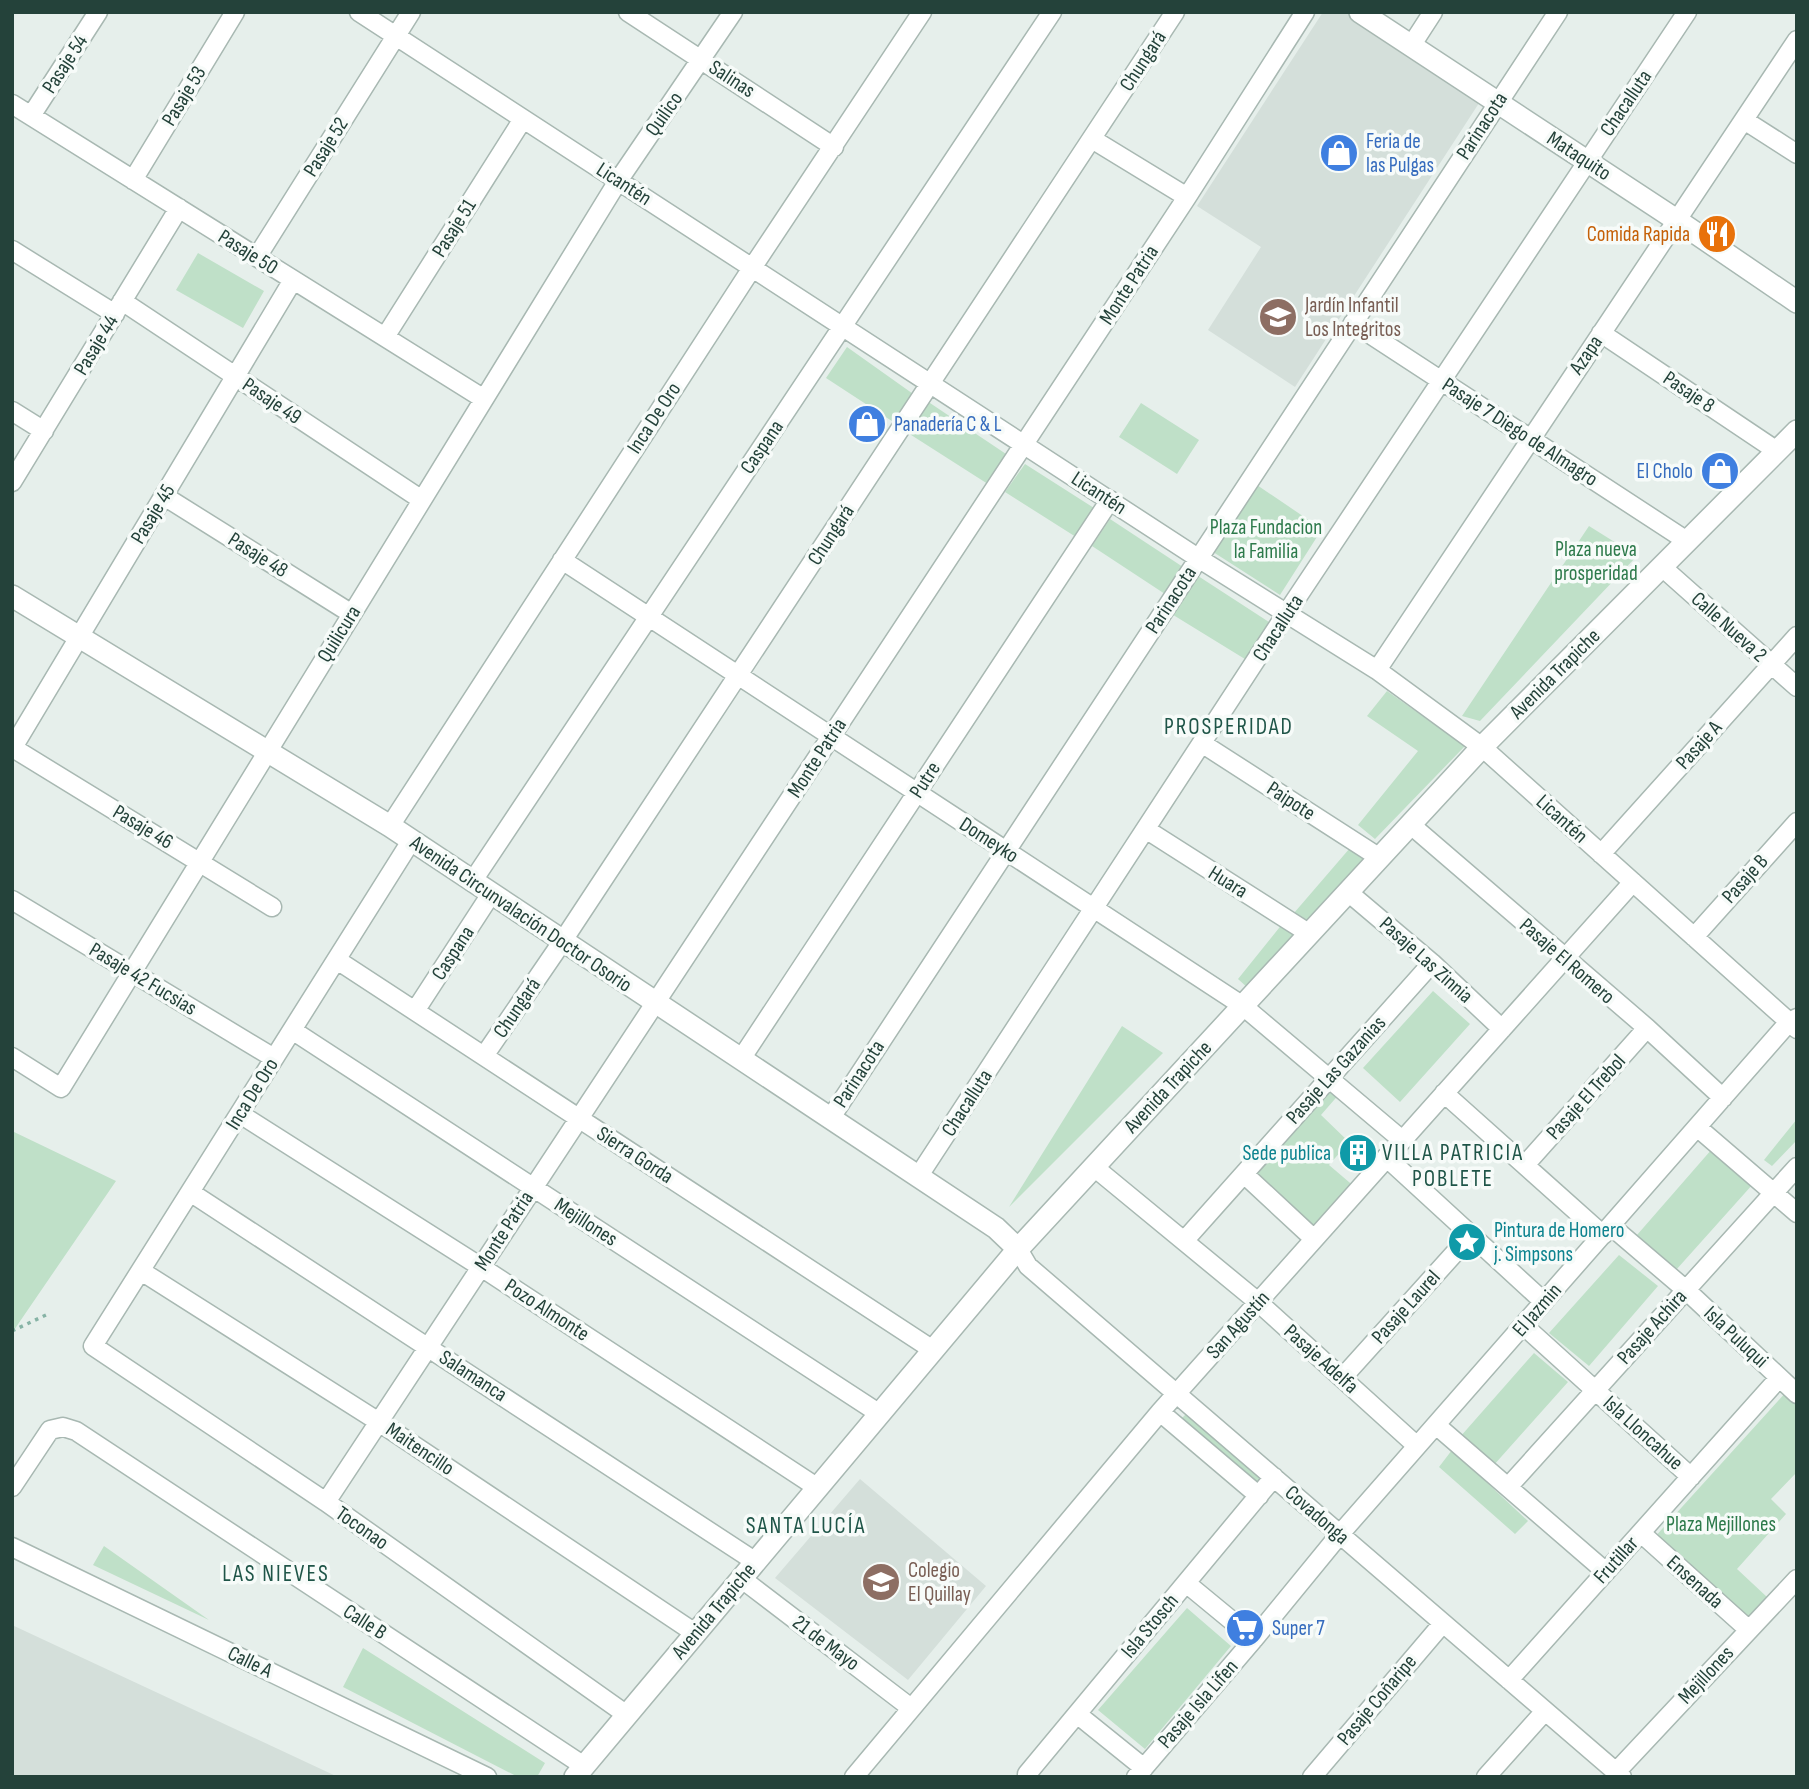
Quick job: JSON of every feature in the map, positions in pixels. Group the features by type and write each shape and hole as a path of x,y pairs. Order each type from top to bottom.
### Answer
{"street":[{"name":"Pasaje 54","path":"32,116 98,12"},
{"name":"Pasaje 53","path":"133,180 235,12"},
{"name":"Licantén","path":"359,12 1198,558 1377,670 1482,747 1794,1023"},
{"name":"Pasaje 52","path":"257,257 411,12"},
{"name":"Salinas","path":"628,12 834,147"},
{"name":"Quilico","path":"618,181 733,12"},
{"name":"Inca De Oro","path":"390,826 752,268 922,12"},
{"name":"Caspana","path":"472,881 1052,12"},
{"name":"Chungará","path":"484,1056 562,942 1175,12"},
{"name":"Monte Patria","path":"326,1502 1187,197 1304,12"},
{"name":"Mataquito","path":"1360,12 1797,302"},
{"path":"1411,46 1433,12"},
{"name":"Parinacota","path":"830,1119 1558,12"},
{"name":"Chacalluta","path":"918,1177 1286,614 1687,12"},
{"name":"Azapa","path":"1377,670 1797,40"},
{"name":"Pasaje 50","path":"12,104 484,399"},
{"name":"Pasaje 51","path":"385,337 523,119"},
{"path":"1744,120 1797,154"},
{"path":"1091,139 1187,197"},
{"name":"Quilicura","path":"12,1058 61,1088 618,181"},
{"name":"Pasaje 44","path":"12,482 179,208"},
{"name":"Pasaje 49","path":"12,250 119,308 235,376 422,500"},
{"name":"Pasaje 45","path":"13,749 293,280"},
{"name":"Pasaje 7 Diego de Almagro","path":"1353,323 1687,541"},
{"name":"Pasaje 8","path":"1601,333 1777,451"},
{"path":"12,411 44,430"},
{"name":"Avenida Trapiche","path":"580,1771 1018,1249 1482,747 1797,431"},
{"name":"Pasaje 48","path":"164,496 352,614"},
{"name":"Putre","path":"741,1059 1110,500"},
{"name":"Domeyko","path":"562,560 1243,1006 1402,1140"},
{"name":"Calle Nueva 2","path":"1662,567 1797,687"},
{"name":"Avenida Circunvalación Doctor Osorio","path":"12,596 390,826 996,1228 1018,1249"},
{"name":"Pasaje A","path":"1601,854 1797,636"},
{"name":"Paipote","path":"1203,744 1380,858"},
{"name":"Pasaje 46","path":"13,749 272,907"},
{"name":"Pasaje B","path":"1694,937 1797,822"},
{"name":"Pasaje El Romero","path":"1410,825 1647,1028 1723,1098"},
{"name":"Huara","path":"1147,830 1310,934"},
{"name":"Inca De Oro","path":"93,1346 411,841"},
{"name":"San Agustín","path":"854,1777 1160,1412 1633,882"},
{"name":"Pasaje Las Zinnia","path":"1348,892 1432,963 1502,1029"},
{"name":"Caspana","path":"415,1011 491,894"},
{"name":"Pasaje 42 Fucsias","path":"12,900 274,1058"},
{"name":"Sierra Gorda","path":"337,960 933,1350"},
{"name":"Pasaje Las Gazanias","path":"1184,1241 1432,963"},
{"name":"El Jazmin","path":"1340,1534 1723,1098 1794,1023"},
{"name":"Pasaje El Trebol","path":"1525,1165 1647,1028"},
{"name":"Mejillones","path":"292,1030 880,1414"},
{"name":"Isla Puluqui","path":"1444,1093 1525,1165 1686,1290 1797,1394"},
{"name":"Pozo Almonte","path":"240,1114 481,1267 818,1488"},
{"path":"1698,1127 1797,1213"},
{"path":"1386,1157 1544,1302"},
{"name":"Pasaje Adelfa","path":"1094,1167 1258,1302 1417,1446"},
{"name":"Pasaje Achira","path":"1508,1487 1797,1167"},
{"path":"1244,1174 1314,1239"},
{"name":"Salamanca","path":"190,1192 756,1562"},
{"name":"Pasaje Laurel","path":"1342,1378 1470,1236"},
{"name":"Covadonga","path":"1018,1249 1028,1266 1619,1774"},
{"name":"Maitencillo","path":"141,1271 379,1422 695,1633"},
{"name":"Isla Lloncahue","path":"1523,1325 1691,1476"},
{"name":"Toconao","path":"93,1346 326,1502 627,1715"},
{"name":"Frutillar","path":"1509,1680 1779,1378"},
{"path":"1160,1412 1259,1496"},
{"path":"1436,1425 1606,1572"},
{"name":"Calle B","path":"12,1487 50,1430 63,1427 76,1431 580,1771"},
{"name":"Isla Stosch","path":"1027,1774 1274,1477"},
{"name":"Ensenada","path":"1641,1533 1749,1630"},
{"name":"Pasaje Isla Lifen","path":"1140,1772 1340,1534"},
{"name":"Calle A","path":"12,1547 487,1777"},
{"name":"21 de Mayo","path":"742,1578 911,1708"},
{"name":"Mejillones","path":"1619,1774 1797,1579"},
{"path":"1185,1583 1254,1639"},
{"name":"Pasaje Coñaripe","path":"1312,1777 1443,1623"},
{"path":"1486,1777 1545,1711"},
{"path":"1077,1714 1140,1772"}],"path":[{"path":"12,1331 46,1315"}],"shaded area":[{"name":"Feria de las Pulgas","path":"1323,12 1345,12 1481,100 1295,387 1208,330 1261,247 1197,206"},
{"name":"Colegio El Quillay","path":"860,1479 986,1586 908,1680 775,1578"},
{"path":"12,1625 338,1777 12,1777"}],"green space":[{"path":"198,253 264,291 243,328 176,290"},
{"path":"847,347 916,396 898,425 826,378"},
{"path":"927,401 1009,456 991,486 908,433"},
{"path":"1141,403 1199,440 1177,474 1119,437"},
{"path":"1025,464 1094,508 1076,537 1005,492"},
{"name":"Plaza Fundacion la Familia","path":"1254,483 1322,529 1280,595 1210,550"},
{"path":"1110,519 1183,567 1165,594 1092,546"},
{"name":"Plaza nueva prosperidad","path":"1589,526 1637,556 1480,721 1462,716"},
{"path":"1195,574 1278,628 1253,664 1170,613"},
{"path":"1387,691 1465,746 1375,839 1358,825 1418,751 1367,716"},
{"path":"1350,848 1366,858 1308,922 1294,913"},
{"path":"1283,923 1297,934 1249,989 1238,979"},
{"path":"1433,991 1470,1024 1400,1102 1363,1068"},
{"path":"1122,1026 1163,1053 1009,1207"},
{"path":"1328,1080 1341,1092 1321,1115 1349,1142 1329,1165 1356,1188 1314,1236 1247,1174"},
{"path":"1797,1119 1797,1140 1772,1166 1764,1160"},
{"path":"12,1131 116,1181 12,1333"},
{"path":"1712,1149 1753,1184 1676,1270 1637,1235"},
{"path":"1619,1255 1658,1286 1589,1366 1549,1333"},
{"path":"1534,1353 1568,1382 1493,1466 1460,1437"},
{"name":"Plaza Mejillones","path":"1787,1391 1797,1400 1797,1472 1771,1499 1786,1514 1737,1569 1767,1597 1745,1621 1653,1539"},
{"path":"1191,1409 1268,1477 1259,1488 1181,1419"},
{"path":"1452,1450 1528,1521 1515,1534 1439,1467"},
{"path":"104,1546 209,1620 93,1565"},
{"path":"1187,1608 1231,1646 1145,1749 1098,1710"},
{"path":"363,1648 545,1763 537,1777 518,1777 343,1687"}],"place":[{"name":"Feria de las Pulgas","path":"1339,153"},
{"name":"Comida Rapida","path":"1717,234"},
{"name":"Jardín Infantil Los Integritos","path":"1278,317"},
{"name":"Panadería C & L","path":"867,424"},
{"name":"El Cholo","path":"1720,471"},
{"name":"Sede publica","path":"1358,1153"},
{"name":"Pintura de Homero j. Simpsons","path":"1467,1242"},
{"name":"Colegio El Quillay","path":"881,1582"},
{"name":"Super 7","path":"1245,1628"}],"district":[{"name":"PROSPERIDAD","path":"1229,727"},
{"name":"VILLA PATRICIA POBLETE","path":"1453,1166"},
{"name":"SANTA LUCÍA","path":"806,1526"},
{"name":"LAS NIEVES","path":"276,1574"}]}
